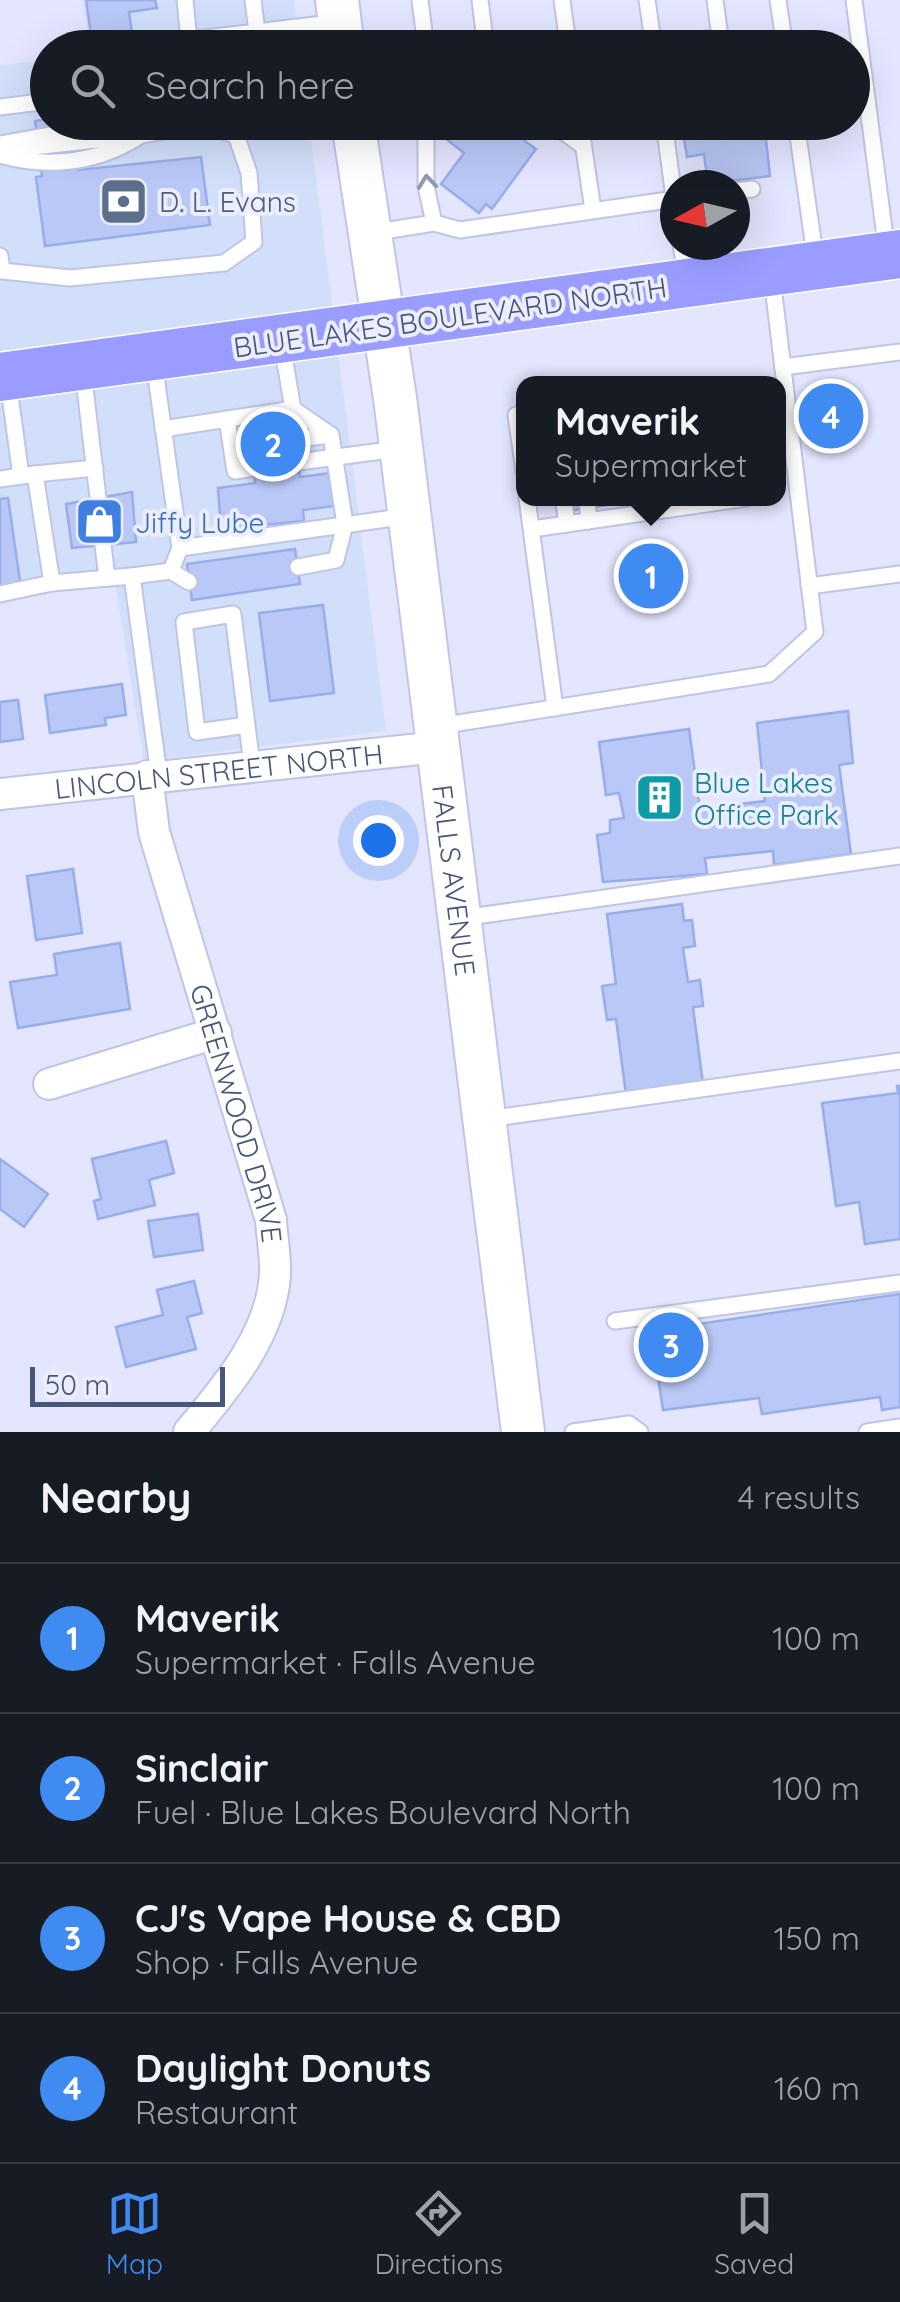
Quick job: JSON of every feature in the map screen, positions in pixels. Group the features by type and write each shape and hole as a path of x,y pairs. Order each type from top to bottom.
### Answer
{"main road":[{"name":"FALLS AVENUE","path":"355,140 401,448 523,1432"},
{"name":"BLUE LAKES BOULEVARD NORTH","path":"4,377 384,328 684,265 794,269 894,255"}],"street":[{"name":"LINCOLN STREET NORTH","path":"0,794 252,765 437,737"},
{"name":"GREENWOOD DRIVE","path":"153,775 154,832 271,1220 276,1274 270,1302 239,1372 190,1432"},
{"path":"49,1084 216,1034"}],"lane":[{"path":"184,0 188,30"},
{"path":"252,0 256,30"},
{"path":"420,0 424,30"},
{"path":"480,0 484,30"},
{"path":"562,0 566,30"},
{"path":"647,0 651,30"},
{"path":"714,0 719,30"},
{"path":"778,0 782,30"},
{"path":"854,0 859,30"},
{"path":"275,30 340,23"},
{"path":"870,102 894,255"},
{"path":"0,107 30,103"},
{"path":"0,150 40,140"},
{"path":"0,150 31,164 112,155 134,140"},
{"path":"0,256 2,271 70,278 224,263 254,242 249,174 238,140"},
{"path":"426,140 426,186 434,223"},
{"path":"575,140 583,146"},
{"path":"582,140 593,210"},
{"path":"666,140 671,170"},
{"path":"784,376 794,269 796,140"},
{"path":"367,233 434,223 460,230 660,203"},
{"path":"282,341 293,409"},
{"path":"783,367 900,352"},
{"path":"154,358 180,548 171,570"},
{"path":"82,367 98,498"},
{"path":"4,377 52,583"},
{"path":"437,737 556,708 769,674 815,632 786,392"},
{"path":"163,429 293,409 331,436 345,524 336,560 298,567"},
{"path":"227,419 235,471 254,468"},
{"path":"296,439 331,436"},
{"path":"232,448 251,445"},
{"path":"307,466 401,448"},
{"path":"0,479 94,468"},
{"path":"786,493 798,491"},
{"path":"528,506 556,708"},
{"path":"565,506 567,524"},
{"path":"588,506 590,521"},
{"path":"624,506 625,516"},
{"path":"532,529 625,516 653,506"},
{"path":"316,508 319,528"},
{"path":"180,548 409,515"},
{"path":"103,545 106,578"},
{"path":"0,594 52,583 171,570 189,582"},
{"path":"809,586 900,574"},
{"path":"132,576 153,775"},
{"path":"248,724 197,732 184,622 233,614 248,724 252,765"},
{"path":"458,918 900,856"},
{"path":"486,1119 900,1061"},
{"path":"615,1321 900,1283"},
{"path":"867,1432 900,1428"},
{"path":"573,1432 633,1429"}],"shaded area":[{"path":"83,0 294,0 298,30 87,30"},
{"path":"30,62 30,140 311,140 386,731 144,761 115,583 0,598 0,66"}],"building":[{"path":"86,0 155,0 157,8 129,12 132,30 90,30"},
{"path":"37,140 74,140 78,170 201,157 210,225 45,246 36,177 42,176"},
{"path":"447,140 524,140 536,149 492,209 486,204 479,213 441,184 464,153"},
{"path":"684,140 766,140 770,176 750,179 750,170 706,170 704,154 687,157"},
{"path":"292,412 300,477 331,473 334,506 303,510 304,521 221,529 218,488 255,483 248,418"},
{"path":"132,492 136,542 72,548 66,504"},
{"path":"8,498 21,588 0,591 0,499"},
{"path":"556,506 600,506 557,513"},
{"path":"295,549 300,584 192,600 187,564"},
{"path":"323,605 334,693 270,701 259,613"},
{"path":"122,684 126,715 105,718 106,725 50,733 45,695"},
{"path":"18,700 23,739 0,742 0,702"},
{"name":"Blue Lakes Office Park","path":"848,711 853,763 839,765 851,854 774,865 773,851 705,858 707,874 603,882 597,835 610,833 610,820 624,818 619,793 606,795 599,742 689,729 700,809 765,801 757,723"},
{"path":"73,869 82,933 36,940 27,876"},
{"path":"682,904 684,921 692,920 695,946 683,948 688,982 700,980 703,1006 693,1007 703,1084 626,1094 616,1019 607,1020 602,986 616,984 607,914"},
{"path":"120,943 130,1009 18,1028 10,982 57,975 54,954"},
{"path":"900,1086 900,1239 865,1244 859,1202 836,1206 822,1103 898,1093"},
{"path":"166,1141 174,1173 149,1180 155,1205 98,1219 94,1201 101,1199 92,1159"},
{"path":"0,1159 48,1194 24,1227 0,1209"},
{"path":"198,1214 203,1250 154,1257 148,1221"},
{"path":"194,1281 202,1313 187,1317 196,1349 126,1367 116,1327 163,1315 157,1290"},
{"path":"900,1294 900,1407 882,1410 880,1397 762,1414 759,1398 663,1410 651,1331"}],"place":[{"name":"D. L. Evans","path":"124,201"},
{"name":"Daylight Donuts","path":"831,416"},
{"name":"Sinclair","path":"273,444"},
{"name":"Jiffy Lube","path":"100,522"},
{"name":"Maverik","path":"651,576"},
{"name":"Blue Lakes Office Park","path":"659,798"},
{"name":"CJ's Vape House & CBD","path":"671,1345"}]}
